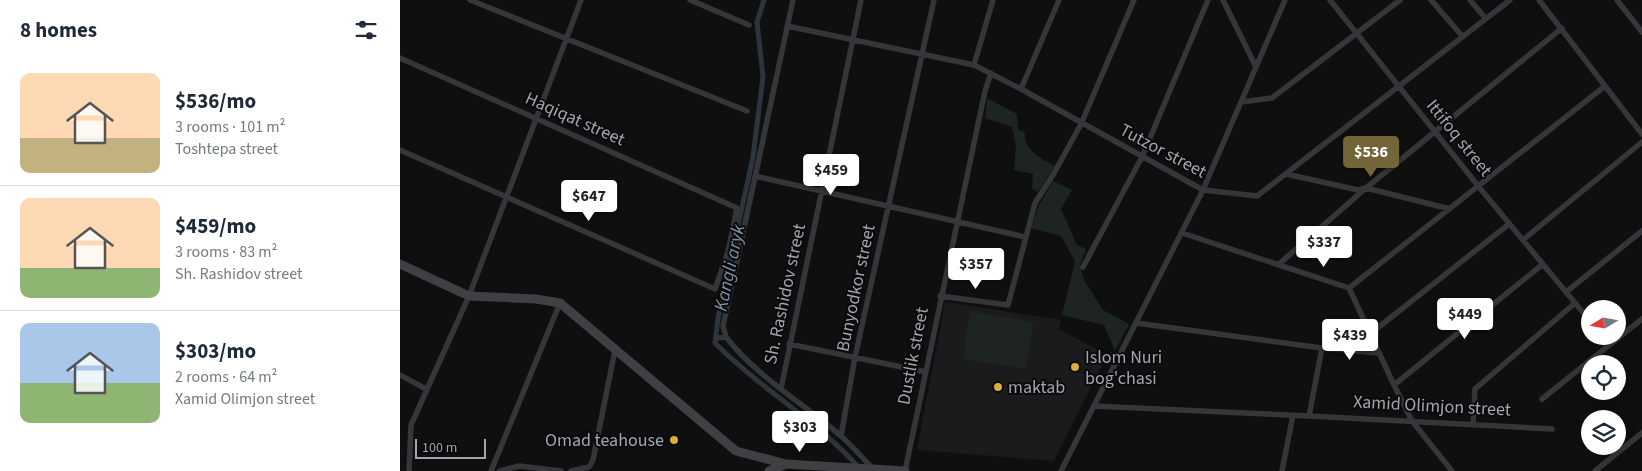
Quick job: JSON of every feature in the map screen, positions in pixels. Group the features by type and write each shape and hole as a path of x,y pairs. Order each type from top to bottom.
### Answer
{"main road":[{"path":"400,264 469,296 536,299 560,303 736,451 786,464 905,471"},
{"path":"769,471 786,464"}],"street":[{"path":"470,0 747,111"},
{"path":"408,471 411,425 469,296 581,0"},
{"path":"690,0 749,25"},
{"path":"793,0 723,326 726,338 740,355 841,436 869,468"},
{"name":"Sh. Rashidov street","path":"781,389 862,0"},
{"name":"Bunyodkor street","path":"841,436 855,357 934,0"},
{"path":"974,65 993,0"},
{"path":"1021,88 1059,0"},
{"path":"940,296 1008,305 1035,203 1054,176 1081,124 1134,0"},
{"path":"1083,267 1142,157 1208,0"},
{"path":"1224,0 1256,68"},
{"path":"1061,471 1203,190 1285,0"},
{"name":"Ittifoq street","path":"1330,0 1479,187 1581,310"},
{"path":"1241,102 1272,98 1400,0"},
{"path":"1431,0 1463,37"},
{"path":"1470,0 1486,19"},
{"name":"Tutzor street","path":"788,26 974,65 1021,88 1081,124 1203,190 1256,196 1400,87 1510,0"},
{"path":"1617,0 1642,32"},
{"path":"1541,1 1642,134"},
{"path":"1279,264 1366,188 1562,28"},
{"name":"Haqiqat street","path":"400,58 738,208 728,252 715,289 507,196"},
{"name":"Dustlik street","path":"905,471 940,296 985,91 992,73"},
{"path":"1349,288 1605,86"},
{"path":"1523,240 1642,142"},
{"path":"400,150 507,196"},
{"path":"1286,174 1358,190 1366,188 1450,209"},
{"path":"755,176 957,220 1025,237"},
{"path":"1370,334 1509,224"},
{"path":"1566,292 1642,231"},
{"path":"1182,233 1349,288 1412,421 1452,471"},
{"path":"1394,385 1543,264"},
{"path":"491,471 560,303"},
{"path":"1473,424 1475,388 1575,303"},
{"path":"1626,332 1642,319"},
{"path":"1136,323 1322,348 1379,353"},
{"path":"717,338 726,338"},
{"path":"789,344 926,372"},
{"path":"1542,399 1609,345"},
{"path":"1310,416 1322,348"},
{"path":"570,471 589,467 593,460 615,350"},
{"path":"400,375 426,389"},
{"name":"Xamid Olimjon street","path":"1094,406 1552,429"},
{"path":"1282,471 1293,415"},
{"path":"1595,471 1642,432"},
{"path":"500,471 519,466 561,471"}],"shaded area":[{"path":"987,98 1017,114 1018,130 1025,132 1025,138 1030,149 1039,157 1055,166 1038,192 1032,189 1033,174 1014,170 1016,146 1012,127 985,118"},
{"path":"1053,181 1072,190 1061,209 1077,245 1086,249 1080,265 1084,280 1103,310 1129,324 1115,351 1104,325 1062,315 1075,261 1061,236 1031,228 1039,205"},
{"name":"maktab","path":"945,302 1061,320 1059,329 1107,355 1054,461 917,450"},
{"path":"970,311 1033,322 1026,369 963,359"}],"waterway":[{"name":"Kangli aryk","path":"764,0 757,22 763,77 753,157 718,318 715,343 732,360 826,435 860,469"}],"place":[{"name":"Islom Nuri bog'chasi","path":"1075,367"},
{"name":"maktab","path":"998,387"},
{"name":"Omad teahouse","path":"674,440"}]}
